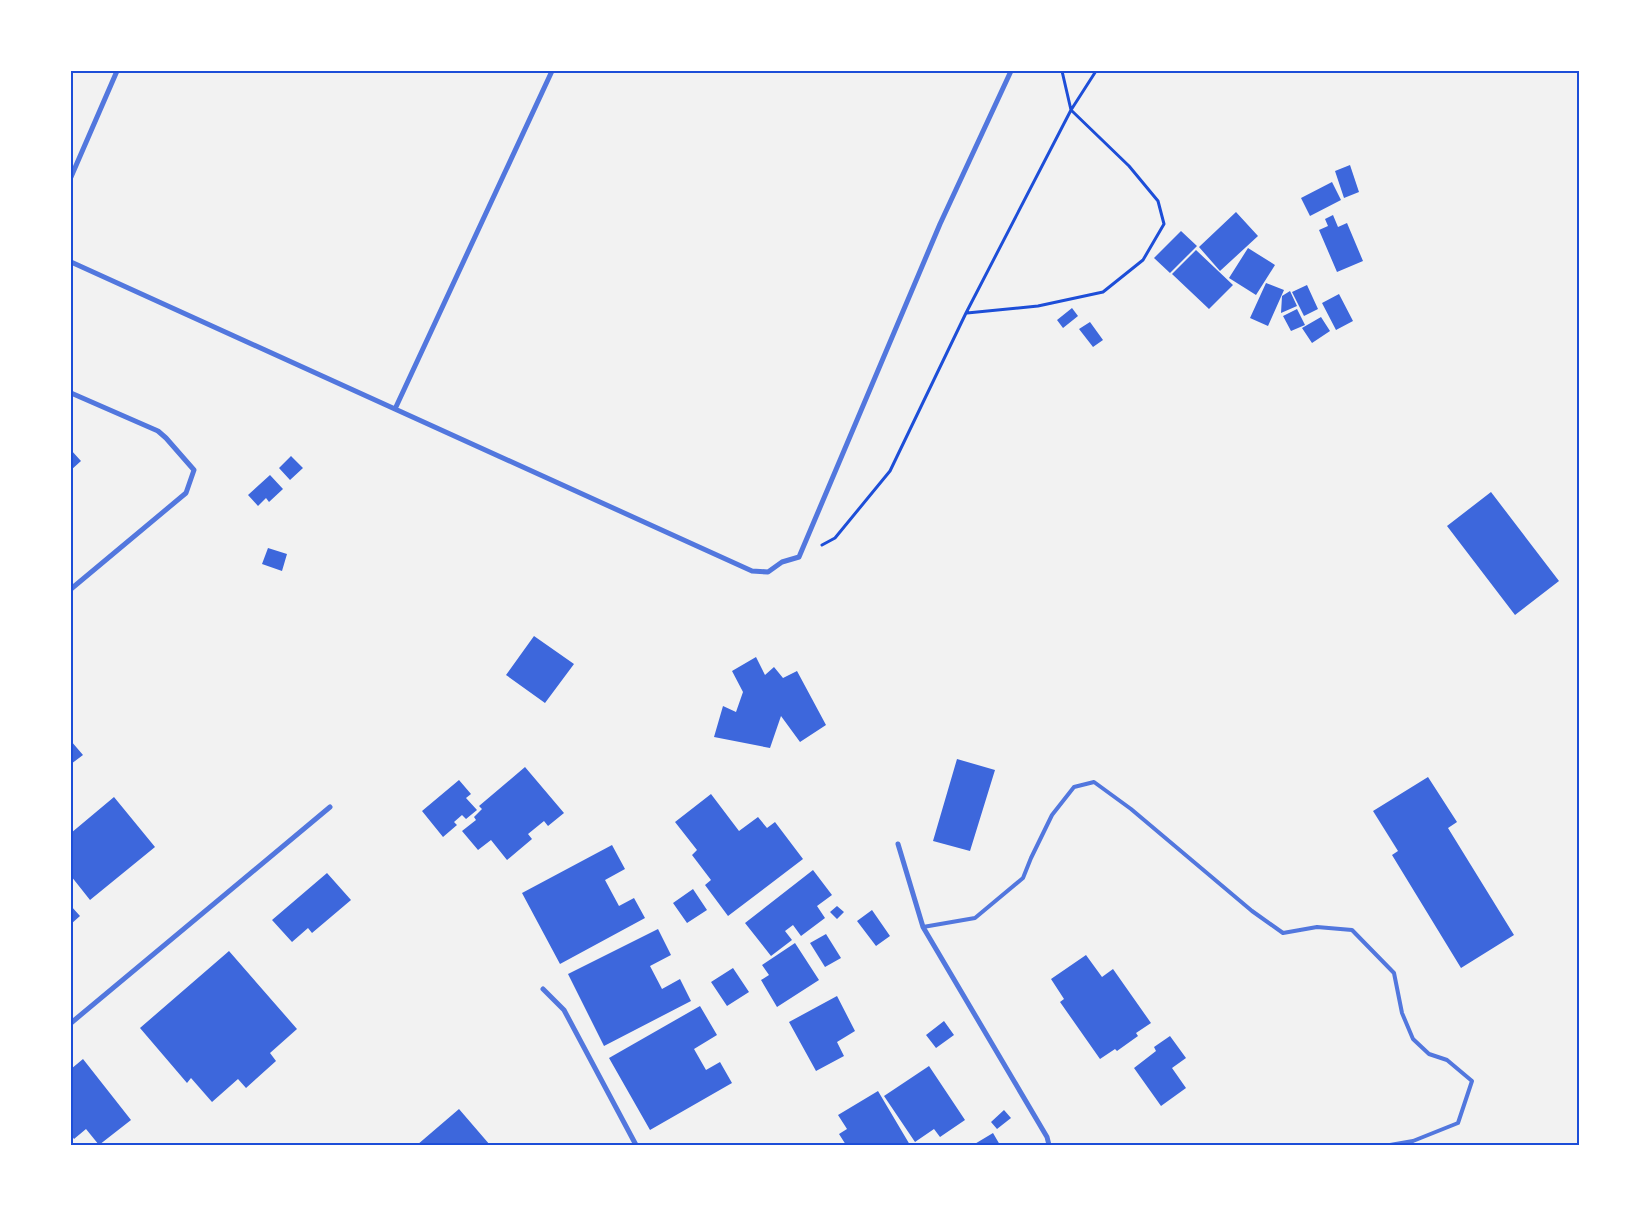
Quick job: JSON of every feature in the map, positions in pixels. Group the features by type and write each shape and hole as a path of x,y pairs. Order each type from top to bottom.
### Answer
{"street":[{"path":"71,177 117,71"},
{"path":"395,409 552,71"},
{"path":"71,262 752,571 768,572 782,562 799,557 937,233 1011,71"},
{"path":"71,393 158,431 194,470 186,493 71,589"},
{"path":"71,1024 330,806"},
{"path":"898,844 923,927 1047,1137 1049,1145"},
{"path":"543,989 564,1010 636,1145"}],"lane":[{"path":"923,927 975,918 1023,878 1052,815 1074,786 1094,782 1131,809 1252,911 1283,933 1317,927 1352,930 1394,973 1402,1013 1413,1039 1429,1054 1447,1060 1472,1081 1458,1123 1413,1142 1390,1145"}],"path":[{"path":"966,314 1038,306 1103,292 1143,260 1164,224 1158,201 1129,166 1072,110 1062,71"},
{"path":"799,557 835,538 890,470 966,314 1072,110 1096,71"}],"building":[{"path":"1350,165 1359,192 1344,198 1335,171"},
{"path":"1332,182 1341,200 1310,216 1301,198"},
{"path":"1236,212 1258,236 1220,271 1199,247"},
{"path":"1333,215 1338,227 1347,223 1363,261 1337,272 1319,230 1328,226 1325,219"},
{"path":"1181,231 1197,246 1170,273 1154,258"},
{"path":"1248,248 1275,265 1256,295 1229,278"},
{"path":"1196,250 1233,285 1209,309 1172,274"},
{"path":"1266,283 1284,290 1268,326 1250,318"},
{"path":"1307,285 1318,309 1304,316 1292,292"},
{"path":"1290,291 1297,306 1281,313 1282,296"},
{"path":"1339,294 1353,321 1336,330 1322,303"},
{"path":"1072,308 1078,316 1063,328 1057,320"},
{"path":"1297,309 1305,325 1291,331 1283,316"},
{"path":"1321,317 1330,331 1312,343 1302,328"},
{"path":"1090,322 1103,340 1093,347 1079,329"},
{"path":"71,450 81,461 71,470"},
{"path":"291,456 303,468 290,480 279,468"},
{"path":"270,475 283,489 269,502 266,498 258,506 248,495"},
{"path":"1491,492 1559,581 1515,615 1447,526"},
{"path":"268,548 287,554 282,571 262,564"},
{"path":"534,636 574,664 545,703 506,675"},
{"path":"756,657 765,675 774,667 783,678 797,671 826,725 800,742 781,716 770,748 714,737 723,706 736,712 743,692 732,671"},
{"path":"71,741 83,755 71,764"},
{"path":"957,759 995,770 970,851 933,841"},
{"path":"525,767 564,813 548,826 544,821 528,834 532,839 507,860 491,840 478,850 462,831 476,820 474,817 482,809 479,806"},
{"path":"1428,777 1457,822 1448,828 1514,935 1461,968 1392,855 1398,851 1373,811"},
{"path":"459,780 471,794 466,798 477,810 466,819 462,815 454,822 457,825 443,837 422,811"},
{"path":"711,794 739,831 758,817 767,828 775,822 803,859 728,916 705,885 711,880 692,855 697,850 675,822"},
{"path":"114,797 155,847 90,900 71,876 71,833"},
{"path":"612,845 625,869 605,880 619,906 634,898 645,918 560,964 522,893"},
{"path":"813,870 832,895 817,906 825,918 801,936 793,925 785,931 792,940 771,956 745,923"},
{"path":"327,873 351,900 312,933 308,928 292,942 272,920"},
{"path":"693,889 707,910 687,923 673,903"},
{"path":"71,906 80,916 71,924"},
{"path":"837,906 844,912 837,919 830,912"},
{"path":"872,910 890,936 876,946 857,921"},
{"path":"658,929 671,955 650,966 662,989 680,979 691,1001 604,1046 568,974"},
{"path":"826,934 841,958 825,967 810,943"},
{"path":"795,943 819,980 777,1007 761,980 769,975 762,965"},
{"path":"229,951 297,1029 270,1053 276,1061 246,1088 238,1079 212,1102 191,1078 187,1083 140,1028"},
{"path":"1086,955 1102,977 1113,969 1151,1023 1136,1033 1138,1036 1117,1051 1115,1049 1100,1059 1060,1002 1064,999 1051,979"},
{"path":"733,968 749,992 727,1006 711,982"},
{"path":"837,996 855,1031 837,1042 844,1056 816,1071 789,1022"},
{"path":"700,1006 717,1035 694,1049 706,1070 720,1062 732,1083 650,1130 609,1058"},
{"path":"944,1021 954,1035 936,1048 926,1035"},
{"path":"1170,1036 1186,1058 1172,1068 1186,1088 1161,1106 1134,1068 1156,1051 1154,1047"},
{"path":"83,1059 131,1120 99,1145 86,1129 74,1139 71,1135 71,1069"},
{"path":"929,1066 965,1120 940,1137 934,1129 915,1142 884,1096"},
{"path":"878,1091 910,1145 846,1145 839,1134 847,1129 838,1115"},
{"path":"459,1109 490,1145 417,1145"},
{"path":"1004,1110 1011,1118 997,1129 991,1122"},
{"path":"993,1133 1000,1145 973,1145"}]}
